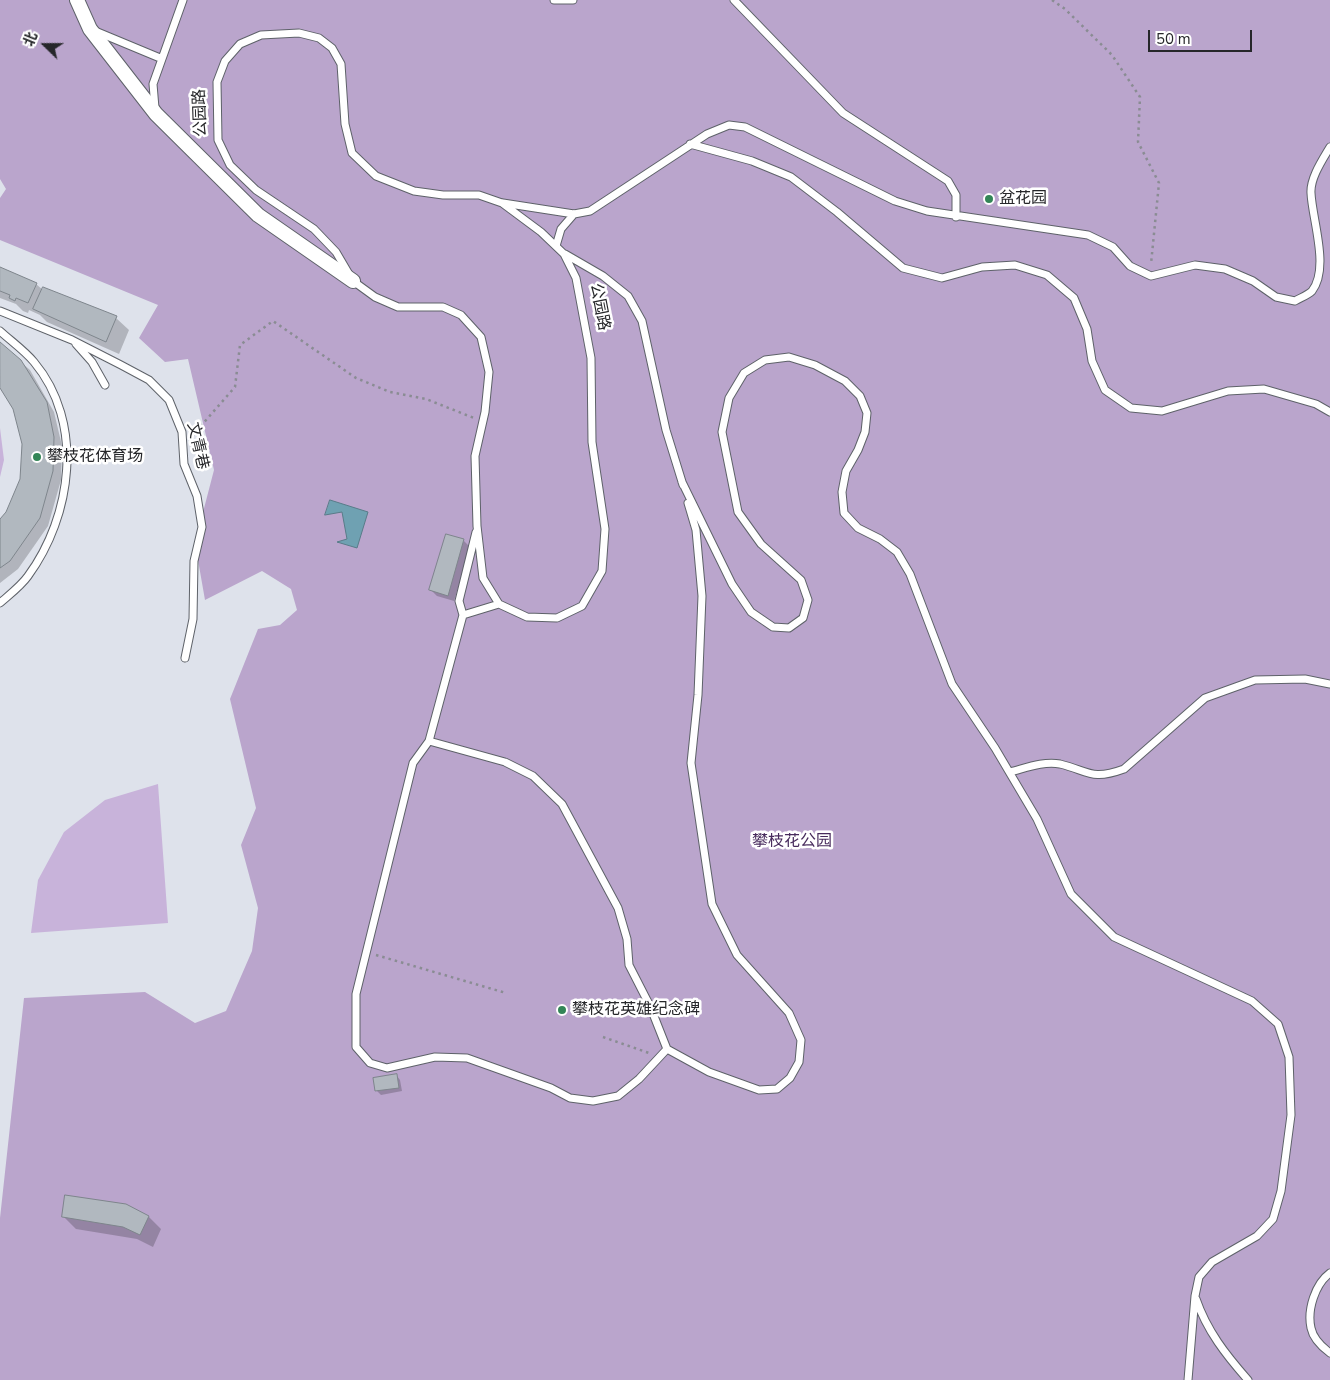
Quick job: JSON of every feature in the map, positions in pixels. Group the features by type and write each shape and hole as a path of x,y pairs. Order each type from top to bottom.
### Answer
{"street":[{"name":"公园路","path":"77,0 90,29 156,114 258,215 353,281"}],"lane":[{"path":"156,114 152,84 183,0"},
{"path":"554,0 573,0"},
{"path":"734,0 843,113 948,181 956,194 956,217"},
{"path":"90,29 160,58"},
{"name":"公园路","path":"299,33 319,38 332,48 341,64 345,124 352,152 376,176 414,191 479,195 502,202 564,254 576,278 591,358 592,442 605,529 602,571 582,606 557,618 527,617 499,604 483,578 477,526 475,456 483,421 489,372 481,337 461,315 444,307 398,307 375,297 353,281 336,252 314,229 256,190 230,165 218,140 217,82 225,61 240,44 261,35 299,33"},
{"path":"502,202 574,214 590,211 690,144 729,125 745,127 895,201 927,212 1088,235 1113,247 1130,266 1152,276 1195,264 1226,269 1253,281 1276,297 1296,301 1312,290 1320,268 1318,237 1310,191 1321,162 1330,147"},
{"path":"690,144 752,160 791,177 837,212 903,268 942,278 982,267 1015,265 1047,275 1074,298 1087,329 1092,361 1105,390 1131,408 1162,411 1228,391 1264,388 1316,404 1330,412"},
{"path":"556,246 561,229 574,214"},
{"path":"429,741 505,762 533,776 562,804 618,908 627,939 629,965 650,1006 667,1049 709,1072 759,1090 776,1088 790,1078 799,1062 801,1040 789,1013 737,956 712,904 691,763 698,695 702,596 696,530 666,430 642,321 628,296 603,276 564,254"},
{"name":"文青巷","path":"0,311 72,340 149,380 169,400 182,432 184,464 197,496 202,527 194,561 193,619 185,658"},
{"path":"0,331 34,362 56,399 66,438 66,478 60,513 45,549 27,578 0,603"},
{"path":"72,340 92,362 105,385"},
{"path":"682,482 732,584 751,612 773,627 789,628 803,618 808,600 801,580 761,544 738,512 722,432 729,398 744,373 765,360 789,357 815,365 845,381 860,396 867,413 865,432 858,450 846,471 842,492 844,513 858,528 880,539 896,552 906,566 952,684 1010,772 1037,819 1071,894 1114,937 1252,1001 1278,1024 1289,1057 1291,1115 1281,1191 1272,1219 1257,1236 1212,1262 1199,1277 1195,1296 1188,1380"},
{"path":"477,526 459,601 463,615 429,741 413,763 356,994 356,1047 370,1063 387,1068 435,1057 468,1058 551,1088 570,1098 593,1101 618,1096 639,1079 667,1049"},
{"path":"463,615 499,604"},
{"path":"1010,772 1042,764 1059,764 1085,774 1107,775 1124,769 1205,698 1254,680 1305,679 1330,684"},
{"path":"1330,1273 1316,1293 1310,1311 1311,1330 1321,1346 1330,1353"},
{"path":"1195,1296 1202,1315 1221,1350 1248,1380"}],"path":[{"path":"1052,0 1066,8 1112,55 1140,97 1138,142 1159,183 1152,247 1152,276"},
{"path":"183,446 218,409 235,387 240,345 273,321 356,378 390,392 426,400 483,421"},
{"path":"367,953 506,993"},
{"path":"603,1037 658,1057"}],"shaded area":[{"path":"0,428 4,460 0,477"},
{"path":"158,784 168,923 31,933 38,880 64,832 105,800"}],"green space":[{"name":"攀枝花公园","path":"0,0 1330,0 1330,1380 0,1380 0,1218 24,998 145,992 195,1023 226,1011 252,951 258,908 241,845 256,808 230,699 258,629 280,625 297,610 291,589 262,571 205,600 195,543 214,470 188,359 165,362 139,338 158,305 0,240 0,198 6,189 0,179"}],"water":[{"path":"330,500 368,512 357,548 337,542 347,539 342,512 325,515"}],"building":[{"path":"0,267 37,283 28,303 16,298 15,301 9,298 10,295 0,291"},
{"path":"43,287 117,316 106,342 33,309"},
{"name":"攀枝花体育场","path":"0,342 21,360 47,402 54,437 53,471 40,518 10,561 0,568 0,519 6,512 20,479 22,444 13,409 0,388"},
{"path":"446,534 464,539 448,596 429,590"},
{"path":"397,1074 399,1088 375,1091 373,1078"},
{"path":"65,1195 126,1204 149,1216 140,1235 123,1227 62,1217"}],"place":[{"name":"盆花园","path":"989,199"},
{"name":"攀枝花体育场","path":"37,457"},
{"name":"攀枝花英雄纪念碑","path":"562,1010"}]}
